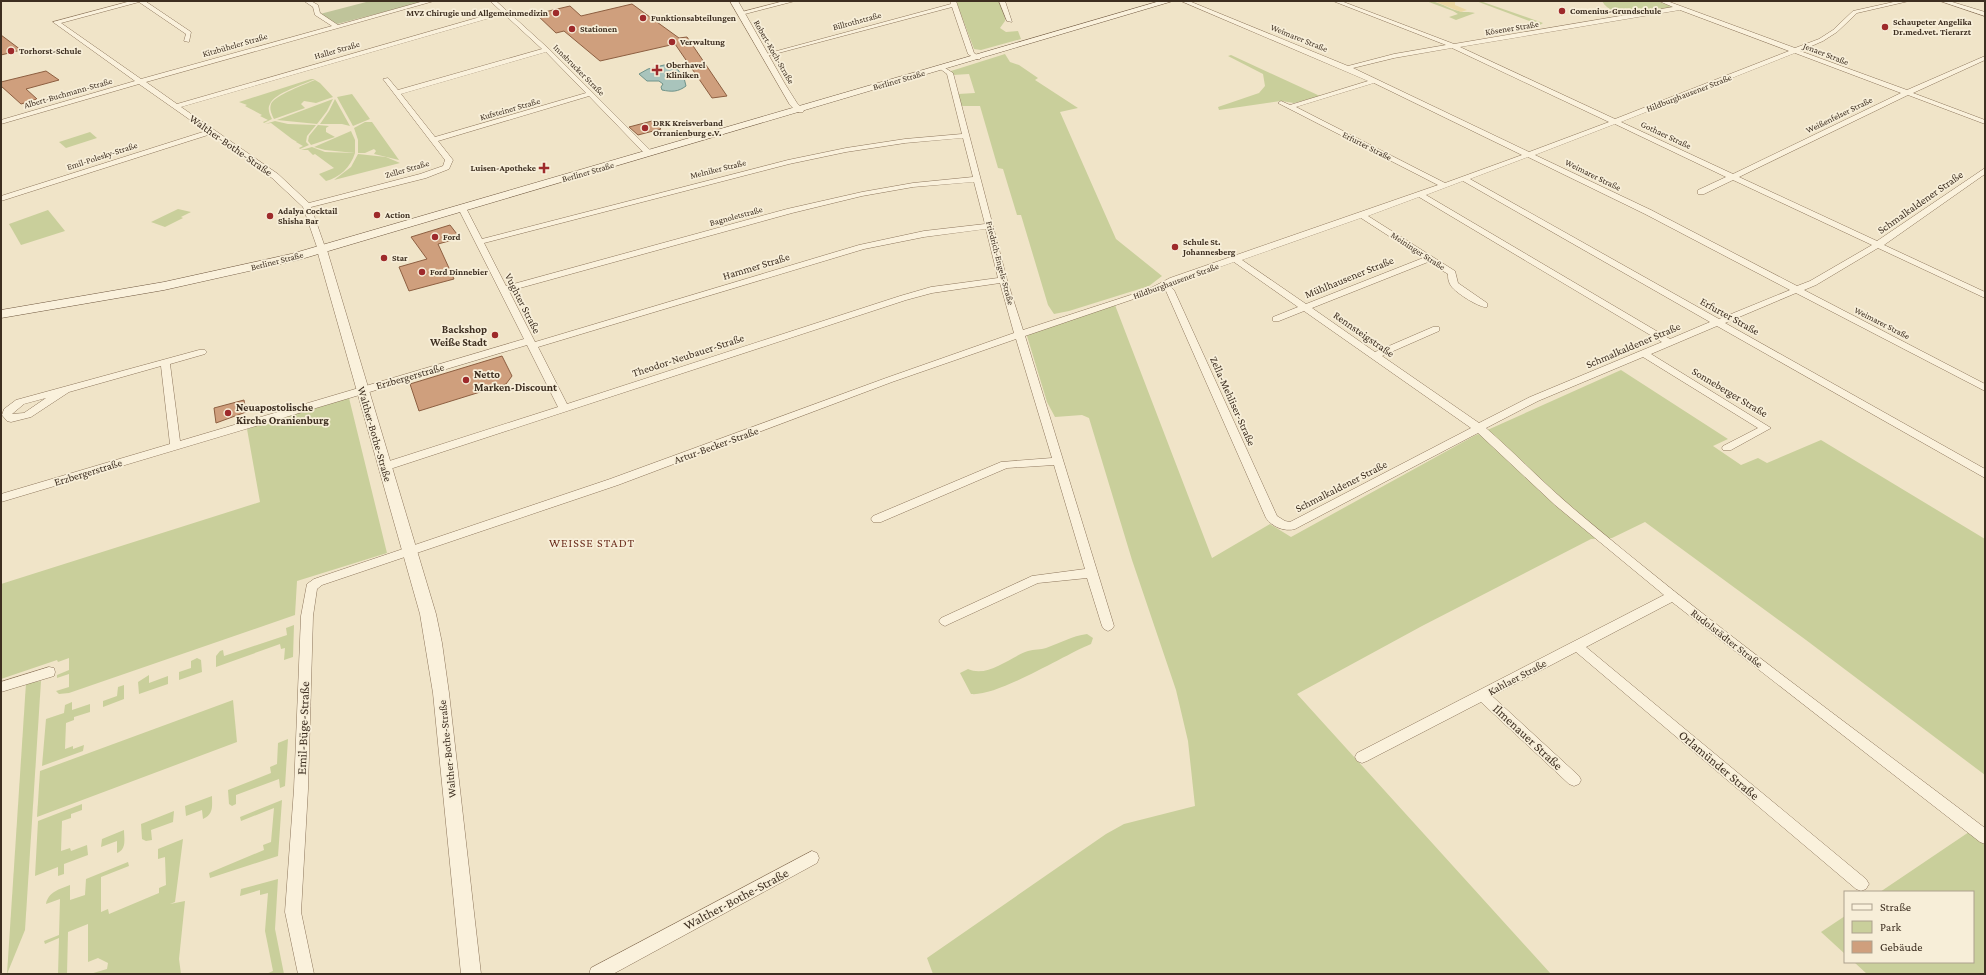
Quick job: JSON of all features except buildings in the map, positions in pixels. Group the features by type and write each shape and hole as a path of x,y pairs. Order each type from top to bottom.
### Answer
{"main road":[{"name":"Berliner Straße","path":"2,315 209,277 322,250 1169,1"}],"street":[{"name":"Walther-Bothe-Straße","path":"138,1 56,22 139,82 176,106 210,132 275,176 307,206 322,250 363,389 384,467 410,551 434,643 441,693 471,974"},
{"path":"141,1 189,33 187,41"},
{"path":"307,1 316,6 317,14 336,26"},
{"name":"Kitzbüheler Straße","path":"139,82 336,26 431,1"},
{"name":"Innsbrucker Straße","path":"493,1 547,50 650,154"},
{"name":"Robert-Koch-Straße","path":"734,1 794,105 800,110"},
{"path":"741,13 792,1"},
{"path":"1002,1 1010,21"},
{"name":"Weimarer Straße","path":"1184,1 1347,68 1648,212 1985,388"},
{"name":"Gothaer Straße","path":"1336,1 1453,46 1985,295"},
{"name":"Jenaer Straße","path":"1662,1 1985,122"},
{"name":"Hildburghausener Straße","path":"1020,334 1164,286 1173,280 1363,216 1528,155 1821,40 1835,31 1855,12 1906,1"},
{"path":"1943,1 1985,14"},
{"path":"953,3 971,54 978,58"},
{"name":"Billrothstraße","path":"765,55 953,3"},
{"name":"Kösener Straße","path":"1347,68 1394,56 1680,8"},
{"name":"Haller Straße","path":"176,106 504,12"},
{"path":"396,93 547,50"},
{"name":"Weißenfelser Straße","path":"1701,192 1907,93 1985,58"},
{"name":"Friedrich-Engels-Straße","path":"942,68 950,73 1003,280 1108,626"},
{"name":"Zeller Straße","path":"307,206 423,176 446,166 448,160 386,79"},
{"path":"1281,102 1290,107 1374,81"},
{"name":"Albert-Buchmann-Straße","path":"1,122 139,82"},
{"name":"Kufsteiner Straße","path":"434,140 590,94"},
{"name":"Erfurter Straße","path":"1290,107 1444,185"},
{"name":"Emil-Polesky-Straße","path":"1,199 210,132"},
{"name":"Melniker Straße","path":"479,242 788,162 846,150 905,141 966,136"},
{"name":"Schmalkaldener Straße","path":"1282,525 1291,526 1534,399 1814,283 1878,245 1985,170"},
{"name":"Erfurter Straße","path":"1463,178 1985,474"},
{"name":"Bagnoletstraße","path":"503,290 790,211 862,194 912,185 977,179"},
{"path":"1421,195 1670,343"},
{"name":"Vughter Straße","path":"462,208 564,408"},
{"name":"Meininger Straße","path":"1363,216 1452,273 1454,284 1484,305"},
{"name":"Hammer Straße","path":"531,343 862,247 924,234 990,226"},
{"name":"Mühlhausener Straße","path":"1276,319 1430,258"},
{"name":"Rennsteigstraße","path":"1235,260 1479,428"},
{"name":"Theodor-Neubauer-Straße","path":"384,467 909,296 938,289 1003,280"},
{"name":"Zella-Mehliser-Straße","path":"1164,286 1170,290 1272,518 1282,525"},
{"path":"1374,356 1436,329"},
{"name":"Artur-Becker-Straße","path":"410,551 614,482 885,381 1020,334"},
{"name":"Erzbergerstraße","path":"1,498 363,389 531,343"},
{"path":"65,390 27,415 12,419 7,415 8,411 20,402 202,352"},
{"name":"Sonneberger Straße","path":"1645,354 1766,428 1727,448"},
{"path":"165,362 175,446"},
{"name":"Rudolstädter Straße","path":"1479,428 1569,511 1673,596 1985,837"},
{"path":"877,519 1005,465 1058,461"},
{"name":"Emil-Büge-Straße","path":"306,974 293,912 301,789 307,616 311,587 318,582 410,551"},
{"path":"945,621 1036,580 1092,573"},
{"name":"Kahlaer Straße","path":"1362,757 1673,596"},
{"name":"Orlamünder Straße","path":"1577,646 1861,884"},
{"path":"1,687 49,672"},
{"name":"Ilmenauer Straße","path":"1483,695 1574,780"},
{"name":"Walther-Bothe-Straße","path":"597,974 812,858"}],"green space":[{"path":"370,1 427,1 337,24 320,14"},
{"path":"956,1 1004,1 1005,21 1000,28 1006,32 1018,31 1021,39 981,50 974,49"},
{"path":"1426,1 1435,2 1461,12 1475,13 1456,20 1449,17 1458,14"},
{"path":"1476,1 1480,1 1543,23 1540,25"},
{"path":"1602,1 1657,1 1673,7 1634,14 1615,12 1607,7"},
{"path":"1005,54 1010,62 1019,65 1038,78 1035,80 1078,108 1060,112 1116,239 1162,276 1149,286 1069,311 1054,314 1048,305 1021,215 1017,215 1003,169 998,168 980,106 961,106 958,94 975,93 969,74 953,75 951,71"},
{"path":"1231,55 1320,96 1294,103 1281,101 1219,110 1218,107 1259,93 1265,86 1263,74 1228,56"},
{"path":"315,79 277,96 270,104 269,108 272,119 264,123 263,122 268,120 245,106 247,105 239,102"},
{"path":"315,80 320,83 333,97 316,103 304,101 301,104 305,108 274,119 270,108 271,104 278,97"},
{"path":"352,94 370,119 353,126 337,97"},
{"path":"333,99 327,111 317,124 277,120"},
{"path":"335,99 350,126 342,124 320,124"},
{"path":"275,121 288,124 316,125 307,136 306,142 309,145 300,149 299,148 303,146 271,123 265,124"},
{"path":"365,122 372,122 399,160 374,154 376,151 374,149 365,153 358,153 358,140 354,128"},
{"path":"318,125 329,126 326,128 326,132 335,137 311,145 308,141 309,136"},
{"path":"351,131 355,140 355,153 325,150 314,147"},
{"path":"90,132 97,138 66,148 59,142"},
{"path":"312,147 325,152 355,153 351,163 340,175 326,181 319,174 334,168 315,154 313,155 308,150 301,150"},
{"path":"358,154 386,157 400,163 334,180 351,167"},
{"path":"178,209 191,212 165,227 151,222"},
{"path":"48,210 65,231 21,245 9,224"},
{"path":"1115,305 1212,558 1270,524 1291,537 1474,436 1621,370 1728,439 1713,446 1741,465 1758,458 1767,463 1821,440 1985,539 1985,775 1806,640 1645,522 1612,538 1591,539 1422,626 1297,694 1551,974 933,974 927,958 1106,834 1124,824 1195,806 1188,741 1176,690 1132,560 1089,418 1082,415 1055,417 1047,402 1027,336"},
{"path":"349,398 387,553 297,581 295,615 69,693 59,694 56,691 69,687 69,674 57,678 57,675 69,670 69,658 58,662 57,660 1,679 1,584 260,502 247,429"},
{"path":"294,625 293,657 284,660 285,648 281,649 280,644 216,667 216,656 220,651 223,650 224,656 287,635 286,628"},
{"path":"1087,634 1093,638 1091,644 997,689 983,693 971,694 960,673 968,669 983,671 991,669 1028,651 1044,649 1071,638"},
{"path":"197,658 201,660 202,672 179,680 179,672 191,668 191,661"},
{"path":"149,675 149,683 168,676 168,684 139,694 138,682"},
{"path":"41,681 25,930 7,974 26,683"},
{"path":"124,685 124,699 103,707 103,701 117,696 118,687"},
{"path":"233,700 237,742 37,817 40,771"},
{"path":"72,702 72,710 90,704 90,712 74,717 74,720 66,723 65,749 73,746 73,749 84,745 83,751 42,766 46,719 64,713 65,705"},
{"path":"288,739 285,786 280,788 279,779 236,795 236,804 232,806 229,804 228,790 271,773 270,767 277,764 278,743"},
{"path":"212,796 212,809 207,817 203,819 202,810 186,816 185,806"},
{"path":"282,800 278,856 210,878 209,873 264,850 263,845 271,842 274,808 241,821 240,817"},
{"path":"82,804 82,810 71,814 71,818 62,821 61,851 70,848 71,851 87,845 88,855 64,864 64,874 58,876 58,867 35,876 38,821"},
{"path":"174,811 173,822 151,830 152,840 146,841 142,839 141,824"},
{"path":"124,830 124,846 120,851 117,853 117,841 101,847 102,839"},
{"path":"1969,832 1985,845 1985,974 1867,974 1855,963 1974,963 1974,891 1881,891"},
{"path":"183,839 175,902 170,904 185,901 179,959 181,974 90,974 107,969 108,963 98,958 88,962 88,924 68,932 67,974 58,974 59,938 45,944 44,941 59,935 60,899 46,904 49,897 62,888 70,885 70,900 85,895 86,879 128,862 129,866 101,877 101,912 108,909 109,914 159,893 159,888 166,885 165,857 158,859 158,849"},
{"path":"278,879 275,929 284,974 266,974 273,971 265,931 268,893 260,895 260,890 240,896 241,889"},
{"path":"1844,917 1844,953 1821,932"}],"sand":[{"path":"1434,1 1455,1 1455,5 1467,10 1461,12"}],"water":[{"path":"664,65 675,66 684,78 686,86 675,91 662,90 661,87 663,84 659,81 647,81 639,74 648,69"}],"place":[{"name":"Comenius-Grundschule","path":"1562,11"},
{"name":"MVZ Chirugie und Allgemeinmedizin","path":"556,13"},
{"name":"Funktionsabteilungen","path":"643,18"},
{"name":"Schaupeter Angelika Dr.med.vet. Tierarzt","path":"1885,27"},
{"name":"Stationen","path":"572,29"},
{"name":"Verwaltung","path":"672,42"},
{"name":"Torhorst-Schule","path":"11,51"},
{"name":"Oberhavel Kliniken","path":"657,70"},
{"name":"DRK Kreisverband Orranienburg e.V.","path":"645,128"},
{"name":"Luisen-Apotheke","path":"544,168"},
{"name":"Action","path":"377,215"},
{"name":"Adalya Cocktail Shisha Bar","path":"270,216"},
{"name":"Ford","path":"435,237"},
{"name":"Schule St. Johannesberg","path":"1175,247"},
{"name":"Star","path":"384,258"},
{"name":"Ford Dinnebier","path":"422,272"},
{"name":"Backshop Weiße Stadt","path":"495,335"},
{"name":"Netto Marken-Discount","path":"466,380"},
{"name":"Neuapostolische Kirche Oranienburg","path":"228,413"}],"district":[{"name":"WEISSE STADT","path":"592,543"}]}
